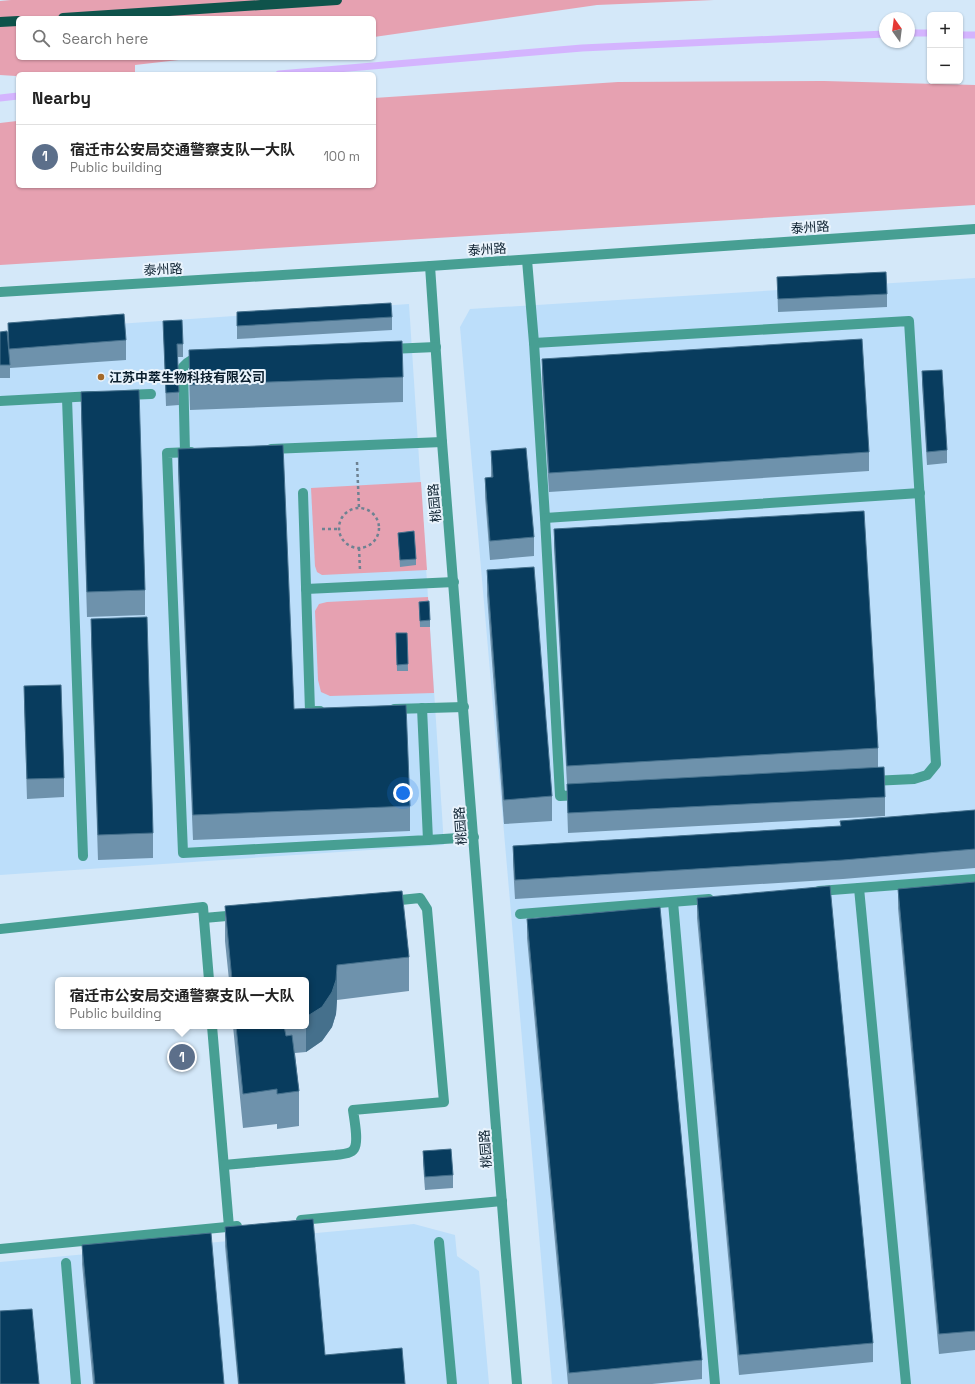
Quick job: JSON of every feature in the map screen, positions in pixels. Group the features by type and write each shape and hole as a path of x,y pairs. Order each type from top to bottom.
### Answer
{"main road":[{"path":"93,16 337,0"},
{"path":"0,22 16,21"}],"street":[{"name":"泰州路","path":"0,292 527,260 975,229"},
{"path":"527,260 534,343 545,518 560,796 591,794"},
{"name":"桃园路","path":"430,266 442,442 517,1384"},
{"path":"534,343 909,321 936,764 927,775 914,779 859,781"},
{"path":"377,350 436,346"},
{"path":"185,453 183,368 187,363 194,359 210,358"},
{"path":"0,401 151,394"},
{"path":"67,398 83,856"},
{"path":"264,449 442,442"},
{"path":"203,452 167,453 183,853 474,837"},
{"path":"545,518 920,493"},
{"path":"302,494 310,711 326,711"},
{"path":"306,589 454,582"},
{"path":"382,709 464,707"},
{"path":"422,708 428,840"},
{"path":"812,892 975,879"},
{"path":"859,888 906,1384"},
{"path":"224,1165 336,1155 349,1152 354,1148 356,1142 353,1110 444,1102 427,909 420,898 382,901"},
{"path":"520,914 719,899"},
{"path":"673,902 715,1384"},
{"path":"0,929 203,907 209,977"},
{"path":"204,918 250,914"},
{"path":"212,1029 229,1227"},
{"path":"291,1221 502,1200"},
{"path":"0,1249 244,1226"},
{"path":"439,1242 452,1384"},
{"path":"66,1263 76,1384"}],"path":[{"path":"356,446 359,508"},
{"path":"359,508 370,512 375,516 378,522 379,530 377,538 372,544 359,548 349,546 340,535 339,529 342,519 346,513 359,508"}],"shaded area":[{"path":"714,0 597,5 376,37 376,16 16,16 16,60 179,60 135,65 135,72 16,72 16,76 0,75 0,1"},
{"path":"824,81 975,85 975,205 0,265 0,123 16,121 16,188 376,188 376,98 618,82"},
{"path":"975,278 975,1384 552,1384 460,327 470,309"},
{"path":"409,304 444,845 0,875 0,332"},
{"path":"421,482 427,570 322,575 317,572 315,566 311,488"},
{"path":"428,597 434,693 330,696 321,692 318,680 315,611 319,604 327,602"},
{"path":"414,1224 455,1235 457,1256 479,1271 489,1384 0,1384 0,1262"}],"building":[{"path":"886,272 887,294 778,299 777,277"},
{"path":"391,303 392,317 237,326 237,312"},
{"path":"124,314 126,340 9,349 8,323"},
{"path":"182,320 183,344 177,344 179,392 166,393 163,321"},
{"path":"7,331 10,365 0,365 0,332"},
{"path":"862,339 869,452 549,473 542,359"},
{"path":"402,341 403,377 190,385 189,350"},
{"path":"942,370 947,450 927,452 922,371"},
{"path":"139,390 145,590 87,592 81,392"},
{"path":"283,445 294,709 406,705 410,806 193,815 178,449"},
{"path":"526,448 534,537 490,541 485,478 493,477 491,451"},
{"path":"864,511 878,748 567,766 554,529"},
{"path":"414,531 416,559 400,560 398,533"},
{"path":"534,567 552,796 504,800 487,570"},
{"path":"429,601 430,620 420,621 419,602"},
{"path":"147,617 153,833 98,835 91,619"},
{"path":"396,633 407,633 408,664 397,665"},
{"path":"61,685 64,778 27,779 24,686"},
{"path":"884,767 885,797 568,813 567,784"},
{"path":"975,810 975,849 843,860 515,880 513,846 841,826 840,821"},
{"path":"975,882 975,1331 939,1334 898,889"},
{"path":"830,886 873,1343 739,1355 697,898"},
{"path":"402,891 409,957 337,965 336,980 332,992 322,1007 309,1015 309,977 232,977 225,906"},
{"path":"660,907 702,1360 569,1373 527,919"},
{"path":"236,1029 285,1029 286,1036 292,1035 299,1091 277,1094 277,1089 243,1094"},
{"path":"451,1149 453,1175 425,1177 423,1151"},
{"path":"313,1219 325,1355 402,1348 405,1384 239,1384 225,1227"},
{"path":"211,1233 224,1384 95,1384 82,1245"},
{"path":"32,1309 39,1384 0,1384 0,1311"}],"waterway":[{"path":"915,33 927,33"},
{"path":"302,72 582,48 879,34"},
{"path":"963,35 975,35"},
{"path":"0,98 16,96"}],"place":[{"name":"江苏中萃生物科技有限公司","path":"101,377"},
{"name":"宿迁市公安局交通警察支队一大队","path":"182,1057"}]}
